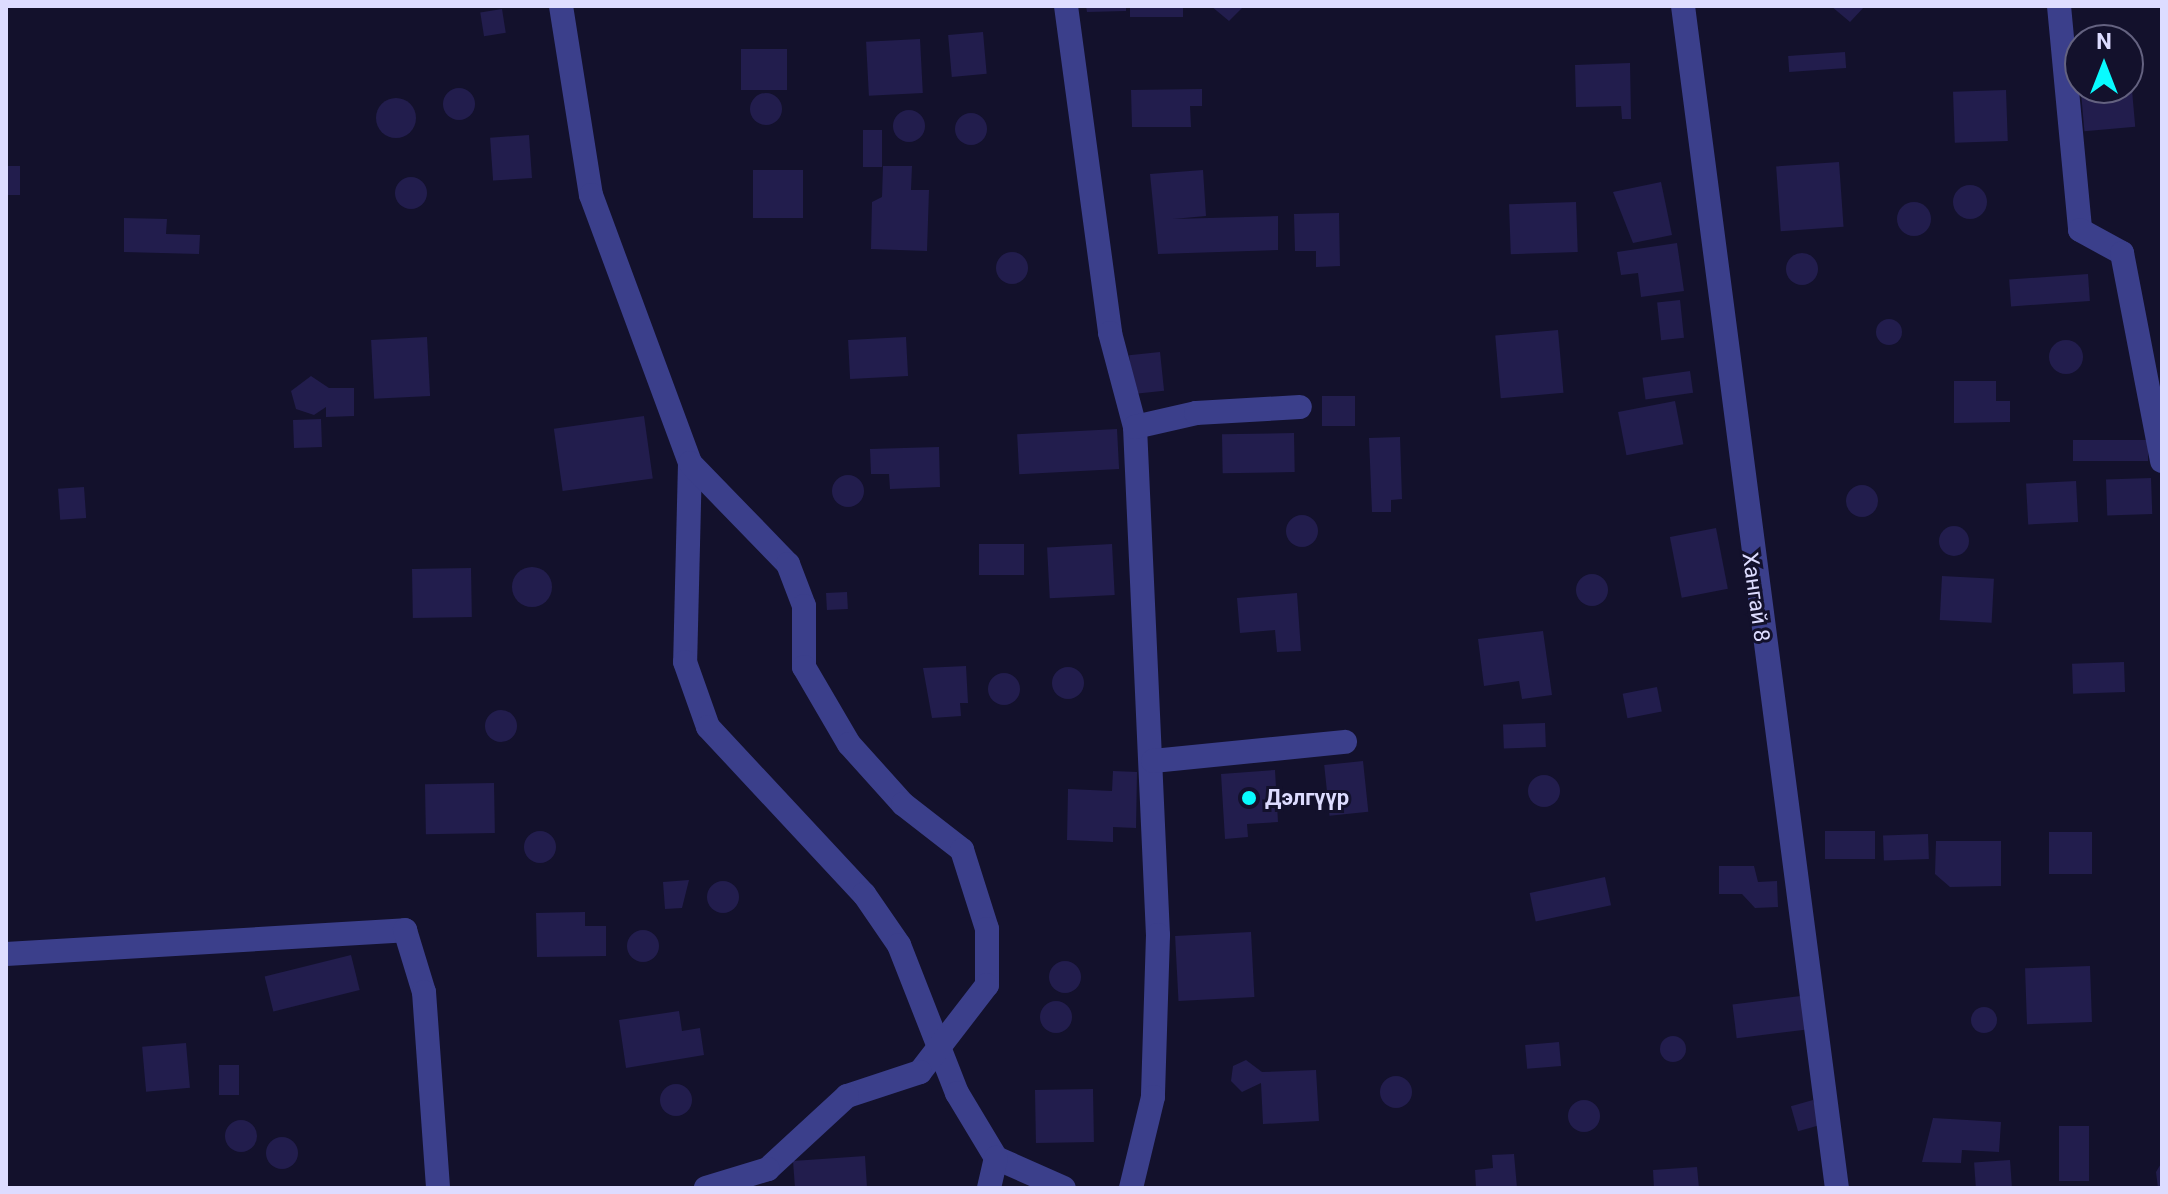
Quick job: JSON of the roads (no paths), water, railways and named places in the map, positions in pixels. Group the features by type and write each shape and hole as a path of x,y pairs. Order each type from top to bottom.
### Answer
{"street":[{"path":"561,6 591,195 690,463 685,662 708,727 864,894 899,945 939,1046 996,1158 1064,1188"},
{"path":"1066,6 1110,333 1135,427 1153,761 1153,1097 1131,1188"},
{"name":"Хангай 8","path":"1683,6 1837,1188"},
{"path":"2059,6 2080,230 2122,253 2162,461"},
{"path":"1135,427 1196,413 1300,407"},
{"path":"690,463 788,564 804,606 804,667 849,744 903,804 962,850 987,929 987,985 920,1072 847,1096 768,1169 706,1188"},
{"path":"1153,761 1345,742"},
{"path":"6,954 405,930 424,992 438,1188"},
{"path":"989,1188 996,1158"}],"place":[{"name":"Дэлгүүр","path":"1249,798"}]}
